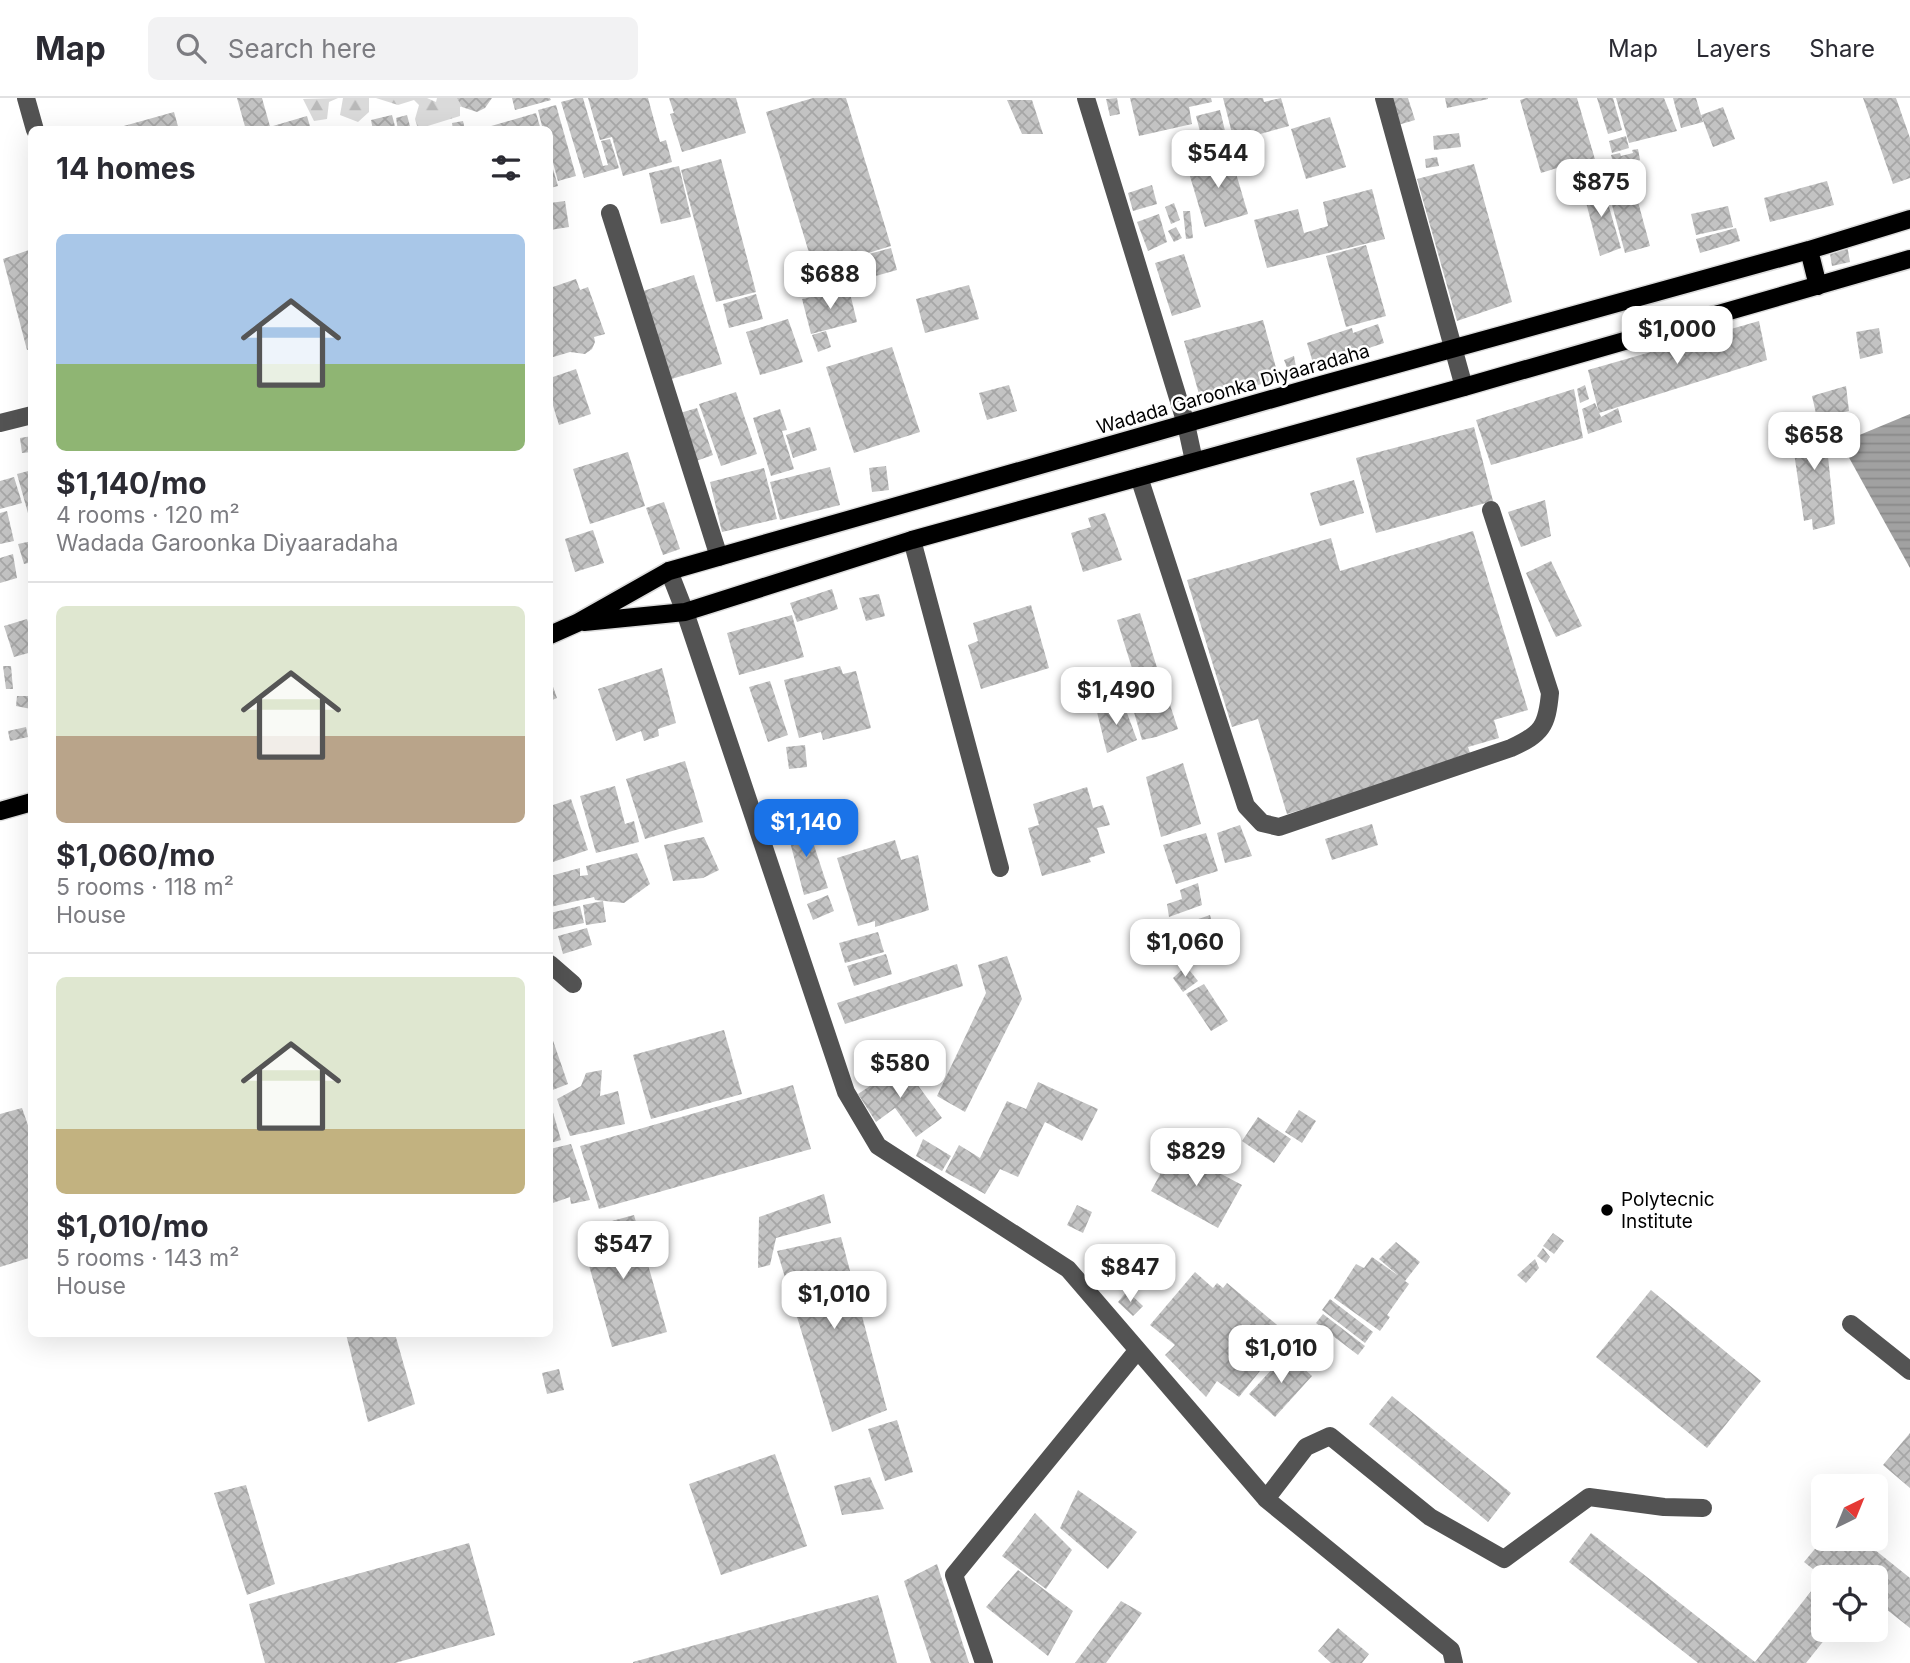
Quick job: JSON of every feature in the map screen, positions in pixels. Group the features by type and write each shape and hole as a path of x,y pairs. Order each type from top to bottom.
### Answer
{"main road":[{"name":"Wadada Garoonka Diyaaradaha","path":"553,634 578,623 669,571 1809,250 1910,219"},
{"path":"1809,250 1818,286"},
{"name":"Wadada Garoonka Diyaaradaha","path":"578,623 685,612 912,540 1464,387 1910,259"},
{"path":"0,811 28,803"}],"street":[{"path":"26,98 34,126"},
{"path":"1086,98 1186,424 1194,461"},
{"path":"1384,98 1464,387"},
{"path":"610,213 719,556"},
{"path":"0,423 28,416"},
{"path":"1139,477 1246,806 1262,823 1279,827 1511,748 1530,740 1548,719 1550,693 1491,510"},
{"path":"912,540 1000,868"},
{"path":"669,571 846,1092 878,1146 1068,1269 1266,1499 1451,1650 1454,1663"},
{"path":"553,967 573,984"},
{"path":"1852,1324 1910,1371"},
{"path":"984,1663 954,1574 1137,1351"},
{"path":"1266,1499 1306,1447 1331,1436 1430,1517 1504,1559 1590,1497 1664,1507 1703,1508"}],"green space":[{"path":"338,98 329,102 327,119 314,121 303,99"},
{"path":"343,98 369,98 369,112 358,122 340,115"},
{"path":"376,98 427,98 436,102 437,98 464,98 470,105 460,107 460,116 428,126 417,126 415,119 419,105 414,100 398,105"}],"shaded area":[{"path":"1910,414 1910,568 1847,454 1857,436"}],"building":[{"path":"237,98 262,98 270,126 245,126"},
{"path":"457,98 492,98 485,108 477,112 462,107"},
{"path":"512,98 550,98 551,100 515,110"},
{"path":"583,98 603,166 608,165 601,141 610,139 619,168 584,178 561,102"},
{"path":"588,98 648,98 660,142 666,140 672,162 623,176 612,137 600,140"},
{"path":"669,98 736,98 746,133 682,152 670,114 674,113"},
{"path":"813,98 846,98 891,246 832,264 891,248 897,270 804,296 798,273 814,269 766,112"},
{"path":"1117,98 1120,114 1110,116 1106,99"},
{"path":"1130,98 1211,98 1212,102 1189,107 1192,124 1139,136"},
{"path":"1223,98 1263,98 1264,102 1281,98 1289,126 1234,141"},
{"path":"1390,98 1408,98 1415,120 1398,125"},
{"path":"1445,98 1488,98 1488,99 1447,108"},
{"path":"1577,98 1601,180 1583,185 1576,162 1541,173 1520,100"},
{"path":"1597,98 1613,98 1622,130 1608,134"},
{"path":"1616,98 1664,98 1677,131 1629,143"},
{"path":"1673,98 1696,98 1703,122 1681,128"},
{"path":"1863,98 1896,98 1910,138 1910,178 1893,184"},
{"path":"1007,100 1032,100 1043,134 1022,134"},
{"path":"556,105 576,176 558,181 553,163 553,126 542,126 538,110"},
{"path":"1723,107 1735,139 1713,147 1701,115"},
{"path":"1220,110 1226,135 1216,138 1219,148 1205,151 1196,116"},
{"path":"174,112 178,126 124,126"},
{"path":"536,113 540,126 491,126"},
{"path":"392,115 395,126 372,126 371,120"},
{"path":"407,115 410,126 397,126 396,118"},
{"path":"307,116 310,126 273,126"},
{"path":"1330,117 1346,167 1306,179 1291,129"},
{"path":"463,121 464,126 452,126 452,123"},
{"path":"1459,133 1461,147 1434,150 1433,136"},
{"path":"1626,136 1629,148 1612,153 1609,141"},
{"path":"1638,149 1640,160 1614,166 1611,155 1620,153 1621,156"},
{"path":"1230,153 1248,214 1205,227 1187,166"},
{"path":"1437,157 1439,166 1426,168 1425,159"},
{"path":"721,159 756,292 716,302 681,170"},
{"path":"1474,164 1512,302 1457,321 1417,179"},
{"path":"1628,165 1650,246 1625,253 1603,172"},
{"path":"679,166 691,217 661,224 649,173"},
{"path":"553,169 558,186 553,187"},
{"path":"1827,181 1834,205 1770,222 1764,198"},
{"path":"1602,183 1621,248 1600,256 1582,187"},
{"path":"1152,185 1157,204 1133,211 1128,193"},
{"path":"1372,189 1385,239 1267,268 1254,220 1298,209 1304,233 1328,226 1323,202"},
{"path":"565,201 569,227 553,230 553,203"},
{"path":"1174,203 1180,220 1171,224 1165,207"},
{"path":"1728,206 1733,227 1696,235 1691,214"},
{"path":"1183,211 1190,211 1193,238 1186,239"},
{"path":"1159,214 1167,242 1148,251 1137,222"},
{"path":"1176,227 1182,238 1174,242 1168,231"},
{"path":"1736,228 1740,241 1700,253 1696,239"},
{"path":"1366,245 1386,316 1346,327 1326,256"},
{"path":"1847,245 1850,262 1832,266 1829,248"},
{"path":"28,250 28,350 27,350 3,259"},
{"path":"1184,254 1201,307 1172,316 1155,263"},
{"path":"694,275 722,364 668,380 640,292"},
{"path":"576,279 580,290 588,287 605,334 594,337 592,349 585,354 570,352 553,357 553,287"},
{"path":"969,285 979,319 925,333 916,299"},
{"path":"849,289 857,322 811,334 802,299"},
{"path":"756,294 763,319 729,328 723,304"},
{"path":"788,319 803,362 760,375 746,332"},
{"path":"1263,320 1279,379 1201,401 1184,341"},
{"path":"1759,321 1767,360 1599,413 1588,370"},
{"path":"1378,324 1384,343 1314,366 1307,343 1352,328 1353,333"},
{"path":"1879,328 1883,353 1860,359 1856,332"},
{"path":"826,331 831,347 818,352 812,335"},
{"path":"892,347 920,432 854,453 826,367"},
{"path":"1294,356 1296,367 1288,370 1284,360"},
{"path":"576,369 591,414 559,425 553,406 553,377"},
{"path":"1009,385 1017,411 987,420 979,393"},
{"path":"1585,385 1589,399 1580,403 1577,389"},
{"path":"1846,386 1849,411 1817,418 1812,396"},
{"path":"1574,389 1583,438 1491,465 1476,420"},
{"path":"736,392 757,454 721,466 699,404"},
{"path":"1595,403 1601,417 1618,408 1622,422 1588,434 1582,409"},
{"path":"697,408 713,455 696,461 680,413"},
{"path":"780,409 787,430 782,431 794,469 771,476 753,418"},
{"path":"1824,418 1835,524 1813,530 1812,519 1804,521 1790,425"},
{"path":"810,427 817,450 793,458 786,435"},
{"path":"1474,427 1493,501 1376,533 1356,458"},
{"path":"28,437 28,452 22,453 20,438"},
{"path":"628,452 645,506 590,524 573,469"},
{"path":"886,466 889,490 872,492 869,468"},
{"path":"830,467 840,505 780,520 770,482"},
{"path":"764,468 777,519 722,532 710,482"},
{"path":"28,471 28,513 17,474"},
{"path":"14,477 22,503 0,509 0,481"},
{"path":"1354,480 1364,513 1320,526 1310,493"},
{"path":"1545,500 1551,536 1521,547 1508,512"},
{"path":"664,502 680,549 663,555 646,508"},
{"path":"7,511 14,541 0,544 0,513"},
{"path":"1105,513 1122,560 1083,572 1071,533 1091,527 1088,518"},
{"path":"593,530 604,563 575,572 565,539"},
{"path":"1473,531 1528,710 1494,720 1499,738 1468,747 1472,759 1287,814 1258,719 1232,727 1187,580 1331,538 1340,571"},
{"path":"28,542 28,563 24,564 18,544"},
{"path":"13,554 17,578 0,583 0,558"},
{"path":"1551,561 1582,626 1556,637 1526,573"},
{"path":"832,589 838,609 797,622 790,603"},
{"path":"879,594 885,616 866,621 859,598"},
{"path":"1031,605 1049,668 981,689 968,645 978,641 973,623"},
{"path":"1140,613 1163,687 1140,694 1117,620"},
{"path":"792,615 804,657 739,675 727,633"},
{"path":"27,619 28,653 14,657 4,626"},
{"path":"3,666 11,666 13,689 6,689"},
{"path":"840,666 843,674 856,671 871,728 823,740 821,732 799,738 784,680"},
{"path":"662,668 676,723 658,729 659,736 644,741 641,731 616,741 598,689"},
{"path":"770,681 788,735 768,742 749,687"},
{"path":"1165,690 1178,729 1142,740 1131,702"},
{"path":"17,696 28,696 28,708 16,706"},
{"path":"1123,702 1137,740 1107,753 1097,712"},
{"path":"26,727 28,737 10,741 8,731"},
{"path":"805,745 807,767 789,769 786,747"},
{"path":"685,761 703,822 645,839 626,779"},
{"path":"1183,763 1201,824 1161,837 1146,777"},
{"path":"615,786 625,824 634,821 639,842 596,853 580,796"},
{"path":"1087,787 1093,808 1103,805 1110,825 1097,828 1105,853 1089,858 1091,862 1042,876 1028,828 1039,825 1033,804"},
{"path":"571,799 588,850 553,862 553,805"},
{"path":"806,821 828,888 804,895 786,827"},
{"path":"1372,824 1378,845 1332,860 1325,839"},
{"path":"1240,825 1252,856 1225,863 1217,833"},
{"path":"1206,833 1218,871 1176,884 1163,845"},
{"path":"704,837 719,870 703,878 673,881 664,845"},
{"path":"895,840 901,860 918,855 929,910 875,927 875,921 858,926 837,858"},
{"path":"637,853 650,884 624,903 595,900 594,897 553,906 553,875 580,868 580,876 588,875 586,866"},
{"path":"1198,883 1202,905 1169,917 1167,904 1182,899 1180,890"},
{"path":"828,895 834,911 813,920 807,904"},
{"path":"603,901 606,922 586,925 583,905"},
{"path":"580,906 584,923 553,929 553,912"},
{"path":"1210,915 1218,946 1193,956 1184,924"},
{"path":"587,928 592,945 563,954 558,936"},
{"path":"878,932 884,952 845,963 839,943"},
{"path":"886,954 892,974 854,986 847,966"},
{"path":"1007,956 1022,999 965,1112 937,1096 986,993 978,965"},
{"path":"957,964 963,986 845,1024 837,1003"},
{"path":"1186,966 1198,981 1183,992 1173,978"},
{"path":"1204,984 1228,1021 1211,1031 1186,994"},
{"path":"724,1030 742,1094 651,1119 633,1055"},
{"path":"553,1041 568,1084 553,1090"},
{"path":"900,1061 942,1118 916,1137 895,1108 876,1122 858,1094"},
{"path":"602,1070 600,1096 618,1091 625,1124 570,1136 557,1099 581,1086 586,1073"},
{"path":"1038,1082 1098,1109 1082,1141 1045,1122 1018,1177 1000,1169 985,1194 945,1172 959,1145 980,1158 1007,1101 1026,1109"},
{"path":"793,1085 811,1149 599,1209 580,1146"},
{"path":"22,1108 28,1125 28,1258 0,1267 0,1114"},
{"path":"1299,1110 1316,1121 1302,1143 1285,1132"},
{"path":"553,1112 561,1140 553,1142"},
{"path":"1258,1117 1291,1139 1274,1163 1242,1141"},
{"path":"923,1139 951,1156 942,1171 916,1156"},
{"path":"571,1144 590,1200 571,1204 570,1197 553,1203 553,1148"},
{"path":"1174,1149 1242,1185 1218,1228 1151,1191"},
{"path":"824,1194 831,1223 776,1238 770,1265 758,1268 759,1217"},
{"path":"1077,1205 1092,1212 1083,1233 1067,1225"},
{"path":"634,1215 667,1332 612,1347 579,1230"},
{"path":"1553,1233 1564,1241 1554,1254 1543,1246"},
{"path":"841,1237 887,1410 832,1432 777,1251"},
{"path":"1396,1242 1420,1262 1405,1281 1409,1284 1387,1315 1390,1317 1380,1331 1334,1298 1356,1264 1364,1268 1372,1257 1399,1276 1379,1259"},
{"path":"1543,1248 1550,1257 1546,1263 1537,1256"},
{"path":"1535,1259 1539,1268 1526,1283 1517,1275"},
{"path":"1195,1272 1213,1288 1217,1283 1223,1288 1227,1283 1289,1335 1239,1397 1217,1381 1206,1397 1165,1355 1175,1345 1150,1325"},
{"path":"1651,1290 1761,1381 1707,1448 1596,1357"},
{"path":"1127,1291 1143,1306 1133,1316 1118,1302"},
{"path":"1330,1299 1373,1332 1365,1343 1322,1310"},
{"path":"1323,1314 1365,1346 1358,1355 1316,1323"},
{"path":"347,1337 396,1337 415,1404 368,1422"},
{"path":"1287,1353 1312,1376 1275,1417 1249,1394"},
{"path":"559,1369 564,1390 547,1394 542,1373"},
{"path":"1392,1396 1511,1493 1488,1522 1369,1424"},
{"path":"897,1420 913,1472 885,1481 868,1429"},
{"path":"1910,1433 1910,1488 1883,1465"},
{"path":"775,1454 807,1546 721,1575 689,1484"},
{"path":"870,1477 884,1509 842,1515 834,1486"},
{"path":"246,1485 275,1584 247,1595 214,1493"},
{"path":"1078,1490 1137,1532 1108,1569 1060,1528"},
{"path":"1035,1513 1072,1550 1046,1589 1002,1556"},
{"path":"1591,1533 1755,1662 1811,1591 1811,1642 1823,1642 1806,1663 1698,1663 1569,1562"},
{"path":"469,1543 495,1635 395,1663 265,1663 249,1604"},
{"path":"1813,1551 1876,1551 1910,1578 1910,1628 1888,1611 1888,1565 1811,1565 1811,1568 1804,1562"},
{"path":"937,1564 969,1663 931,1663 904,1581"},
{"path":"1018,1570 1073,1611 1048,1656 986,1607"},
{"path":"878,1595 897,1663 633,1663 633,1662"},
{"path":"1121,1601 1142,1613 1106,1663 1075,1663"},
{"path":"1338,1628 1369,1654 1362,1663 1331,1663 1318,1651"}],"place":[{"name":"Polytecnic Institute","path":"1607,1210"}]}
